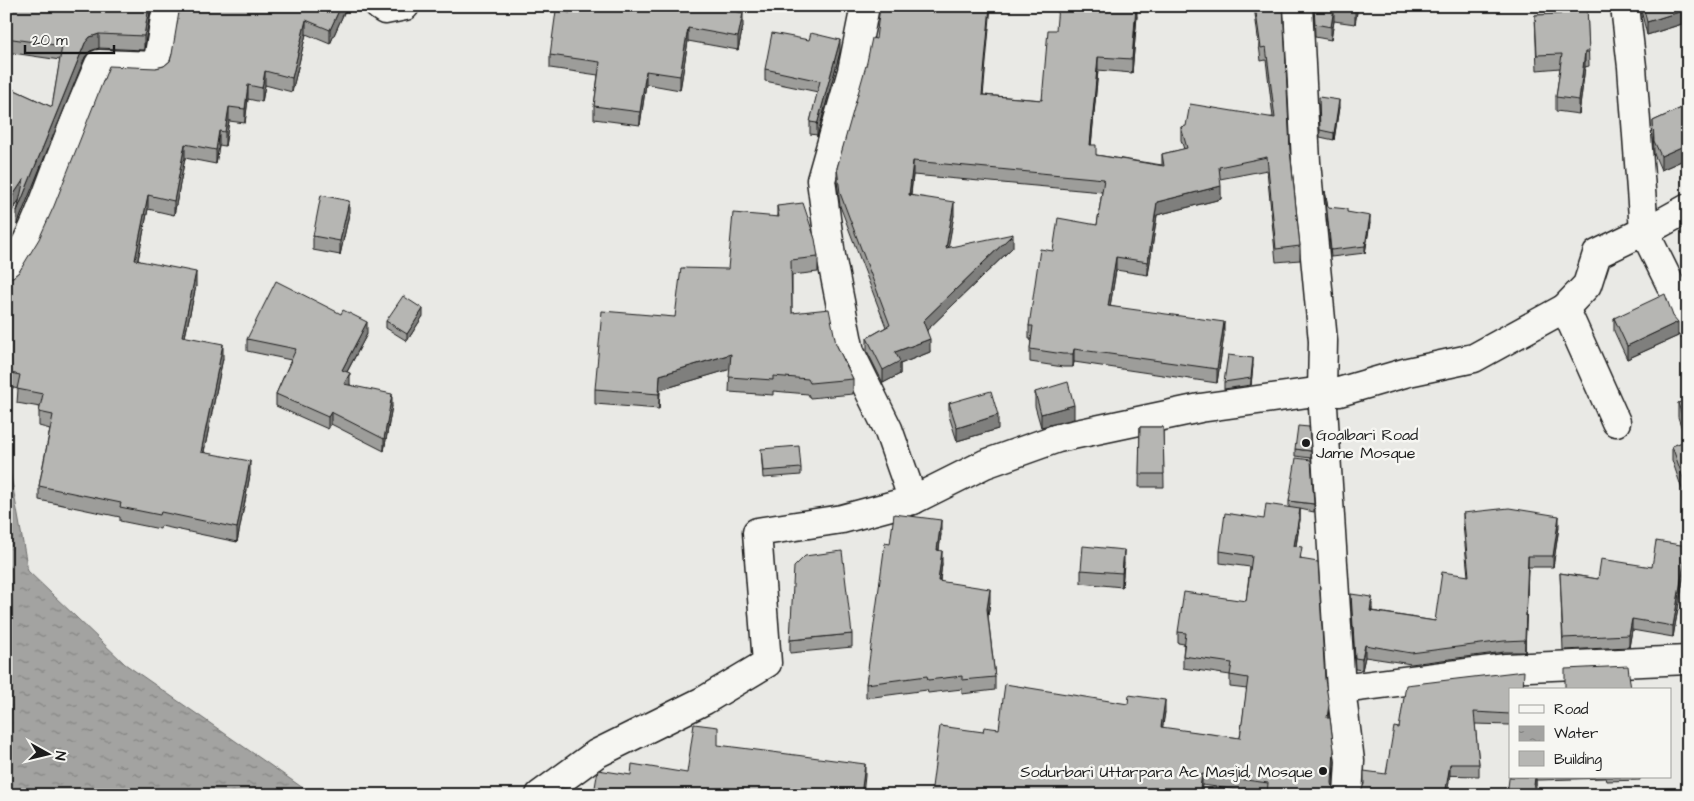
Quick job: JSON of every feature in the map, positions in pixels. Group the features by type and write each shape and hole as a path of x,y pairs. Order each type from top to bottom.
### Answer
{"street":[{"path":"6,277 20,257 36,226 64,149 99,64 157,66 167,6"},
{"path":"379,6 385,10 405,6"},
{"path":"864,6 852,72 821,180 831,256 850,352 888,429 912,500"},
{"path":"1298,6 1306,162 1323,341 1322,391 1341,689 1350,761 1348,795"},
{"path":"1626,6 1644,231 1688,324"},
{"path":"540,795 596,754 705,700 767,664 757,532 842,519 912,500 985,464 1058,438 1200,408 1322,391 1339,392 1408,372 1474,358 1565,308 1587,285 1597,254 1688,208"},
{"path":"1565,308 1616,422"},
{"path":"1341,689 1506,668 1688,660"}],"water":[{"path":"6,468 10,471 28,571 125,664 313,795 6,795"}],"building":[{"path":"6,6 149,6 144,36 99,34 90,37 85,43 17,211 24,179 6,206 6,86 52,107 62,46 6,38"},
{"path":"180,6 341,6 330,30 306,20 292,78 265,71 262,88 248,85 245,109 229,107 225,132 219,131 216,150 185,144 174,201 148,195 135,260 196,272 182,336 223,344 201,452 250,461 237,528 161,512 160,515 120,507 121,503 39,486 53,415 39,412 43,394 17,389 20,375 6,372 6,323 12,294 6,293 6,278 13,277 19,272 39,239 54,206 109,66 156,68 164,66 170,61"},
{"path":"569,6 712,6 743,13 738,37 688,28 680,76 646,71 640,112 594,106 600,62 550,55 556,11 570,13"},
{"path":"880,6 990,6 982,95 1042,100 1048,30 1056,30 1058,6 1136,6 1132,59 1098,57 1090,145 1096,145 1096,155 1164,166 1162,154 1187,148 1181,127 1186,126 1190,104 1275,118 1266,47 1261,48 1255,6 1283,6 1290,150 1300,246 1276,249 1267,157 1219,167 1221,186 1157,202 1148,262 1116,257 1108,306 1224,322 1217,369 1074,349 1073,354 1063,354 1030,349 1033,326 1029,326 1040,249 1053,251 1058,218 1097,225 1104,179 913,161 909,195 954,202 946,248 1013,234 923,321 930,339 895,352 900,361 883,370 867,338 890,325 840,193 837,168 872,38 876,39"},
{"path":"1314,6 1356,6 1355,11 1334,8 1331,27 1315,24"},
{"path":"1560,6 1587,6 1589,52 1585,52 1579,100 1556,97 1562,54 1537,55 1535,15 1561,14"},
{"path":"1643,6 1681,6 1682,11 1647,22"},
{"path":"772,33 809,40 811,33 840,40 817,125 817,123 810,122 820,81 765,69"},
{"path":"1319,97 1339,100 1334,133 1320,130"},
{"path":"1688,105 1688,144 1661,156 1654,141 1653,121"},
{"path":"1325,191 1328,207 1347,209 1347,212 1370,216 1365,246 1331,250"},
{"path":"321,195 349,201 340,241 313,236"},
{"path":"803,203 815,239 818,257 791,260 792,313 829,309 836,344 853,379 810,383 808,379 773,376 773,380 729,377 731,354 660,375 659,394 595,389 602,311 675,317 681,268 728,269 733,213 779,217 777,206"},
{"path":"276,281 341,314 343,310 367,322 342,370 350,373 344,384 392,394 384,439 331,412 328,417 276,394 296,349 247,339"},
{"path":"1665,294 1673,316 1678,322 1627,346 1614,318"},
{"path":"403,296 423,309 407,334 386,321"},
{"path":"1228,355 1253,358 1251,378 1224,382"},
{"path":"1068,382 1074,405 1041,414 1035,392"},
{"path":"991,391 998,415 957,428 949,403"},
{"path":"1688,400 1688,434 1678,403"},
{"path":"1298,426 1309,427 1311,451 1295,449"},
{"path":"1140,427 1163,427 1164,474 1139,474"},
{"path":"1688,440 1688,476 1683,478 1672,446"},
{"path":"799,446 801,468 763,471 761,449"},
{"path":"1296,458 1311,460 1314,504 1289,501"},
{"path":"1266,504 1300,509 1294,546 1302,547 1300,559 1318,562 1325,679 1329,705 1327,718 1330,718 1334,750 1332,783 1334,791 1338,795 1267,795 1268,783 1202,774 1199,795 931,795 940,726 983,732 984,727 999,729 1005,684 1128,704 1129,695 1165,700 1161,727 1240,738 1248,678 1230,675 1232,663 1183,656 1186,633 1178,632 1184,592 1246,601 1252,556 1220,551 1225,513 1264,519"},
{"path":"1509,508 1559,516 1553,556 1528,556 1525,640 1411,653 1365,645 1362,659 1355,658 1351,594 1372,597 1370,611 1435,621 1442,572 1469,576 1463,513"},
{"path":"894,514 941,520 937,550 942,551 938,581 990,589 987,609 995,677 962,680 962,676 928,680 927,676 866,684 885,543 890,544"},
{"path":"1656,541 1687,546 1673,626 1632,619 1629,635 1563,638 1560,573 1598,579 1601,559 1652,567"},
{"path":"1083,546 1124,550 1122,573 1081,570"},
{"path":"842,551 852,634 790,640 794,567 805,556"},
{"path":"1628,666 1631,688 1565,688 1565,669"},
{"path":"1524,671 1523,688 1509,688 1509,714 1474,712 1479,764 1450,764 1445,795 1358,795 1364,784 1364,771 1386,774 1394,727 1399,728 1406,685"},
{"path":"694,724 718,727 718,745 865,764 861,795 551,795 561,788 594,793 598,770 631,775 632,764 687,773"},
{"path":"1509,778 1535,778 1533,795 1507,795"}],"place":[{"name":"Goalbari Road Jame Mosque","path":"1306,443"},
{"name":"Sodurbari Uttarpara Ac Masjid, Mosque","path":"1323,771"}]}
